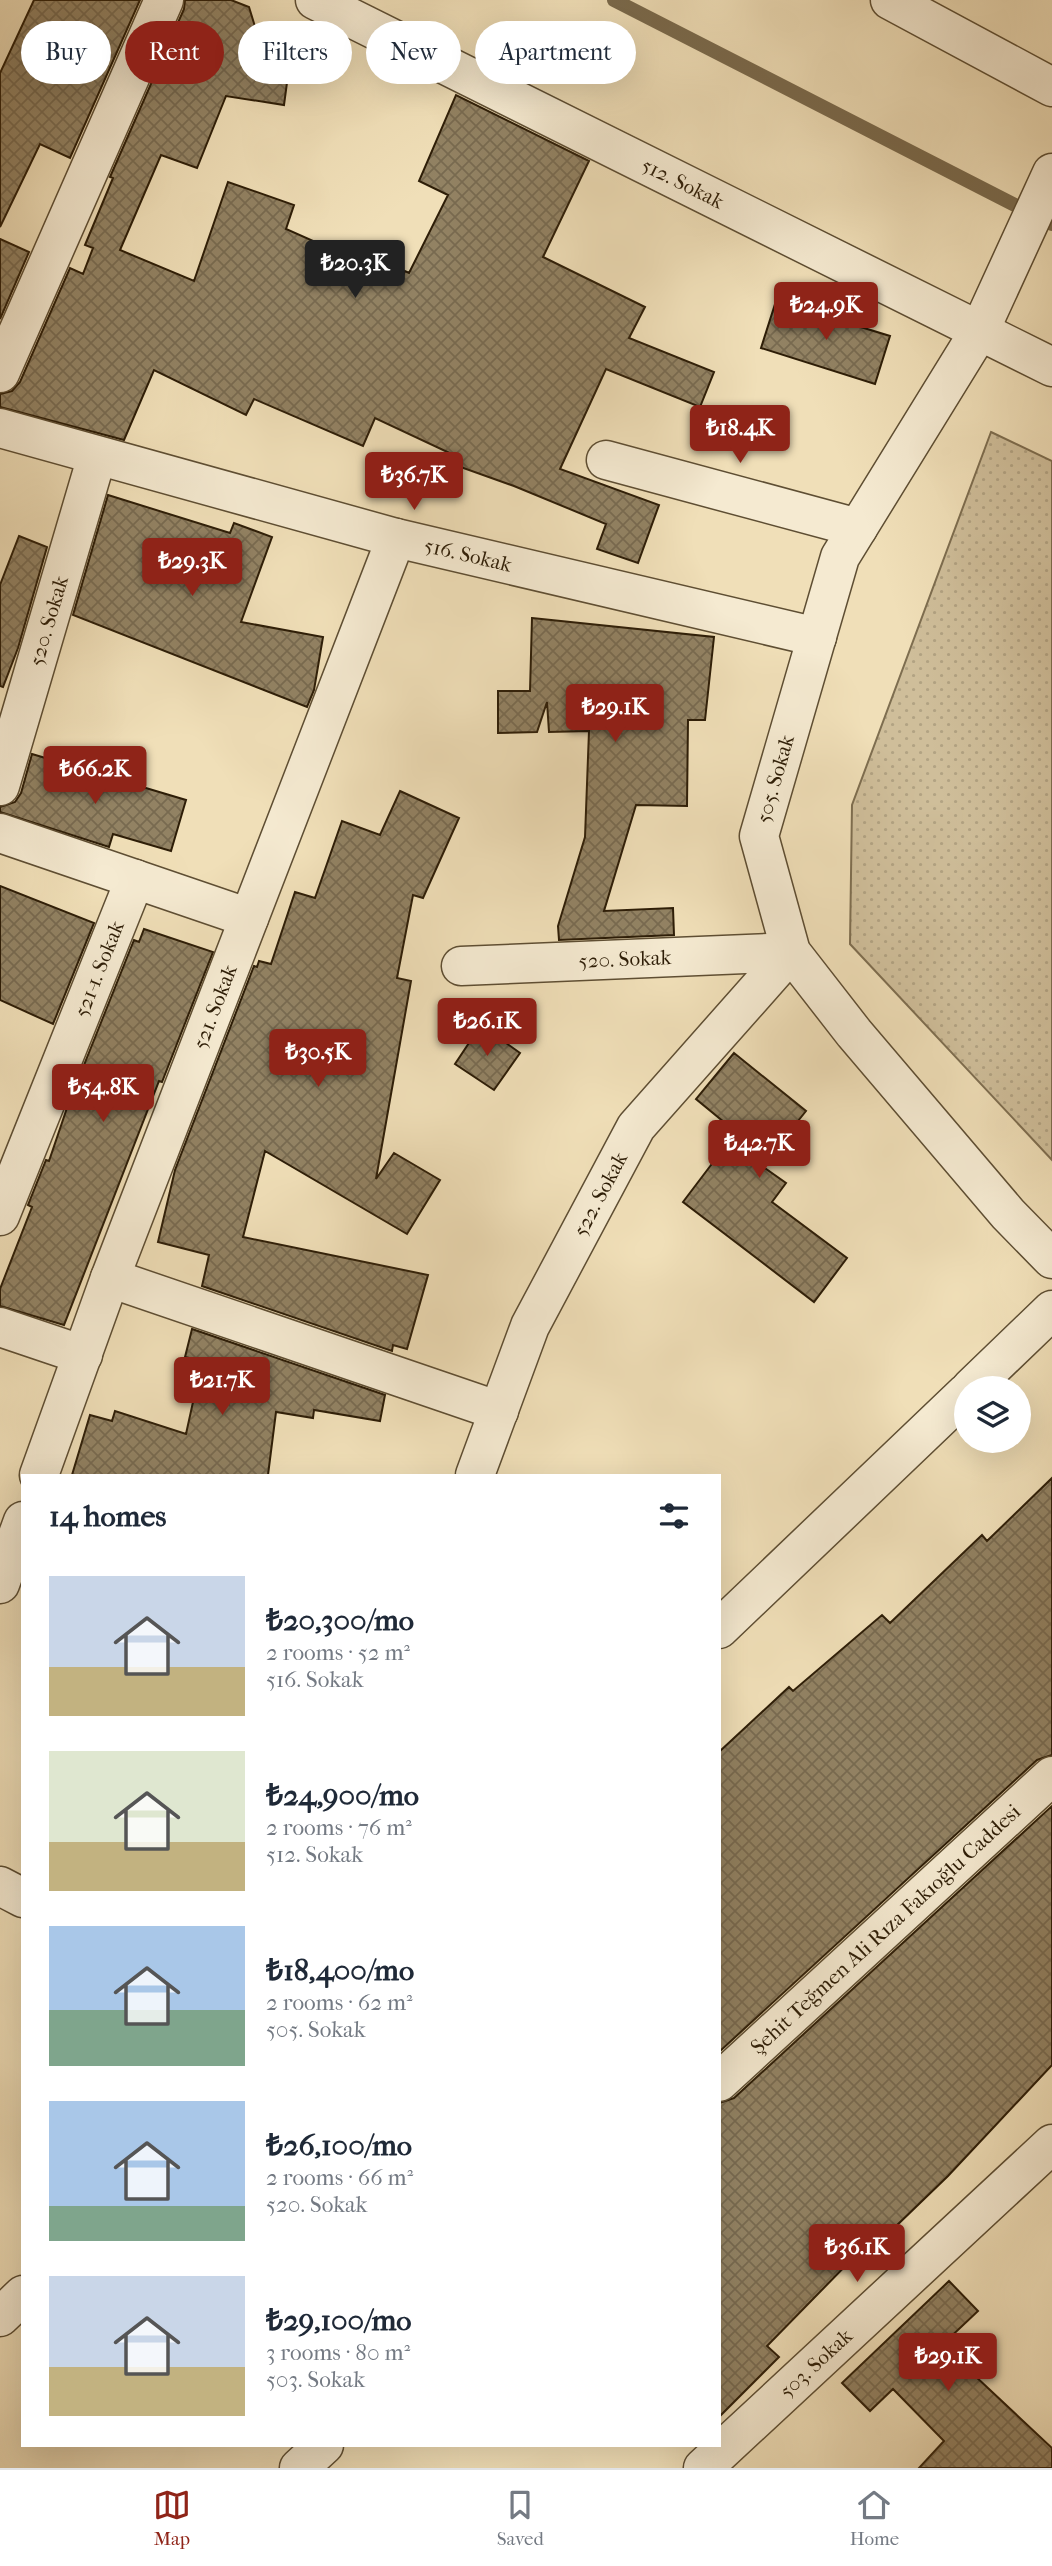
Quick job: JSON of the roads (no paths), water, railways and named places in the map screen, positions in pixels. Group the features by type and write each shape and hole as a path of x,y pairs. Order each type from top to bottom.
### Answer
{"street":[{"path":"0,373 164,0"},
{"name":"512. Sokak","path":"316,0 1052,367"},
{"path":"890,0 1052,87"},
{"name":"505. Sokak","path":"1052,173 980,330 840,557 759,836 791,952 854,1033 1000,1204 1052,1259"},
{"name":"516. Sokak","path":"0,428 396,538 817,637"},
{"name":"520. Sokak","path":"0,786 97,456"},
{"path":"606,460 858,528"},
{"name":"521. Sokak","path":"39,1474 110,1278 396,538"},
{"path":"0,833 249,918"},
{"name":"521-1. Sokak","path":"0,1216 135,879"},
{"name":"520. Sokak","path":"461,966 791,952"},
{"name":"522. Sokak","path":"475,1474 530,1326 636,1127 791,952"},
{"path":"110,1278 499,1411"},
{"path":"983,1376 1052,1310"},
{"path":"0,1327 83,1354"},
{"path":"721,1627 954,1404"},
{"path":"0,1584 21,1526"},
{"name":"Şehit Teğmen Ali Rıza Fakıoğlu Caddesi","path":"721,2080 1052,1776"},
{"path":"0,1886 21,1897"},
{"name":"503. Sokak","path":"703,2468 1052,2144"},
{"path":"0,2317 21,2297"},
{"path":"299,2468 322,2447"}],"waterway":[{"path":"614,0 1052,224"}]}
